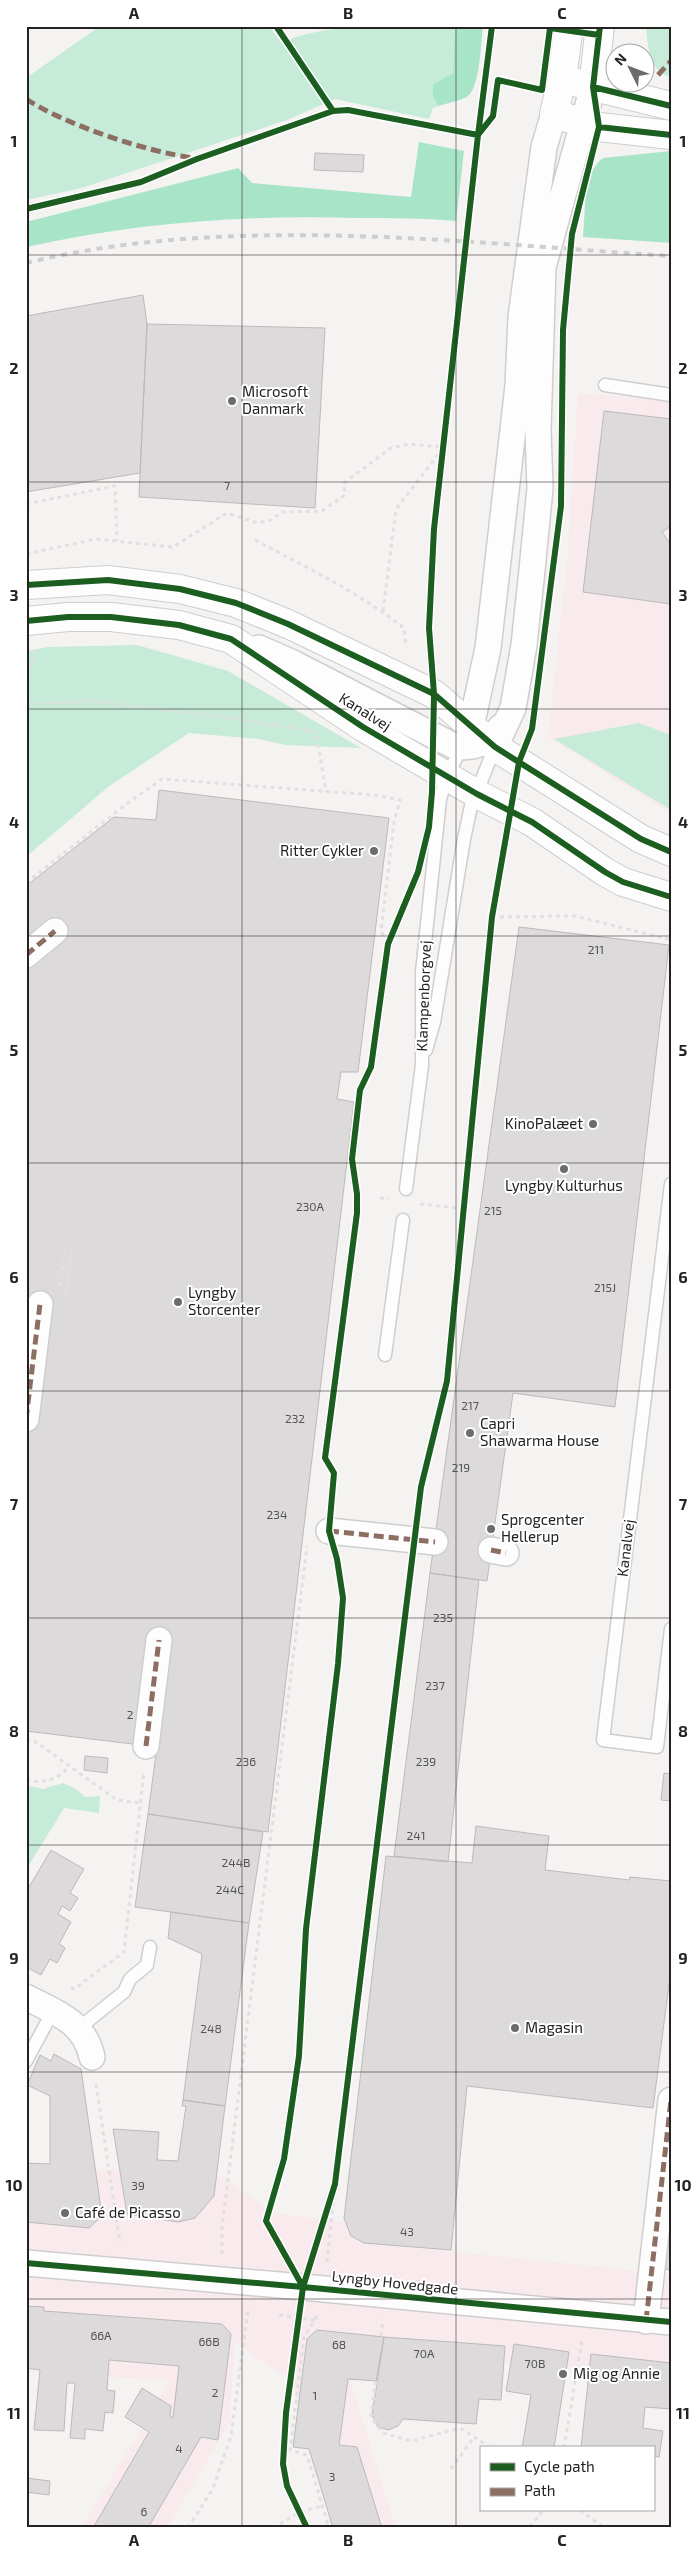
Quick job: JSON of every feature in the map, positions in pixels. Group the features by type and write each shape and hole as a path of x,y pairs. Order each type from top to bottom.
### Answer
{"street":[{"path":"479,740 518,386 521,317 544,147 562,79 569,26"},
{"path":"231,639 256,647 293,663 452,745 479,740 513,708 524,645 540,488 538,430 543,267 561,195 584,123 593,87 600,26"},
{"path":"562,79 671,106"},
{"path":"554,114 584,123 671,135"},
{"path":"26,584 108,580 180,589 236,603 340,646 434,694 479,740 641,839 671,852"},
{"name":"Kanalvej","path":"26,621 68,617 111,617 179,625 231,639 363,727 477,794 532,822 588,861 624,882 671,898"},
{"path":"26,955 55,931"},
{"path":"26,1420 40,1304"},
{"path":"319,1535 435,1542"},
{"path":"146,1746 159,1640"},
{"path":"26,1997 80,2028 89,2044 92,2057"},
{"path":"646,2320 671,2100"},
{"name":"Lyngby Hovedgade","path":"26,2263 671,2322"}],"lane":[{"path":"605,385 671,395"},
{"name":"Klampenborgvej","path":"422,1065 422,972 440,799 447,776 479,740"},
{"name":"Klampenborgvej","path":"422,1065 434,1022 464,839 477,794 479,740"},
{"path":"406,1189 422,1065"},
{"name":"Kanalvej","path":"671,1184 603,1740 657,1747 671,1629"},
{"path":"385,1355 403,1220"},
{"path":"80,2028 124,1992 130,1980 147,1965 150,1947"},
{"path":"26,2061 52,2011"}],"path":[{"path":"442,464 445,437"},
{"path":"26,554 96,539 173,547 227,513 258,523 271,520 282,512 322,512 345,495 344,483 392,448 408,444 444,447"},
{"path":"383,611 396,508 444,447"},
{"path":"26,504 115,486 117,541"},
{"path":"255,540 343,586 383,611 404,628 406,647"},
{"path":"26,704 92,701 222,717 316,732 326,792"},
{"path":"26,883 162,779 374,795 400,800 394,822 381,930 388,944"},
{"path":"491,927 494,908"},
{"path":"492,917 575,916 671,940"},
{"path":"386,952 392,935"},
{"path":"464,1219 466,1199"},
{"path":"441,1207 465,1209"},
{"path":"66,1297 72,1248"},
{"path":"223,2281 222,2227 319,1535"},
{"path":"26,1740 33,1740 116,1800 141,1803"},
{"path":"67,1985 74,1989 124,1952 146,1746"},
{"path":"26,1780 43,1782 50,1780 56,1778 69,1766"},
{"path":"92,2057 123,2271"},
{"path":"298,2327 314,2288 328,2243 336,2175"},
{"path":"323,2222 335,2184"},
{"path":"314,2288 323,2308 304,2337 290,2450 306,2455 329,2528"},
{"path":"188,2528 213,2488 231,2436 249,2310 239,2309"},
{"path":"564,2446 586,2314"},
{"path":"294,2356 296,2337"},
{"path":"376,2381 371,2415 383,2433 412,2441 462,2429 487,2446"},
{"path":"283,2455 285,2421"},
{"path":"451,2469 474,2437"},
{"path":"273,2528 298,2509 322,2506"},
{"path":"298,2509 303,2520"},
{"path":"530,2527 541,2512"},
{"path":"583,2512 604,2528"}],"shaded area":[{"path":"578,393 671,401 671,814 548,737 567,560"},
{"path":"26,2164 223,2178 274,2213 347,2222 407,2247 671,2274 671,2376 379,2352 351,2382 396,2528 336,2528 314,2447 290,2380 234,2343 230,2423 167,2528 81,2528 170,2381 26,2371"}],"green space":[{"path":"100,26 269,26 281,42 302,35 345,28 367,26 455,26 453,73 434,85 433,96 438,106 433,108 429,119 335,99 287,120 82,188 26,200 26,78"},
{"path":"455,26 483,26 477,74 472,91 468,96 458,101 438,106 433,96 433,85 453,73"},
{"path":"646,26 671,26 671,77 663,74 654,64 654,42 648,42"},
{"path":"419,142 464,151 456,221 407,218 315,217 232,219 150,226 68,238 26,247 26,222 238,168 252,183 411,197"},
{"path":"671,151 671,243 583,237 588,183 591,173 603,158"},
{"path":"137,645 228,671 361,748 285,745 259,739 189,733 108,787 26,857 26,651 48,647"},
{"path":"639,723 671,735 671,810 554,739"},
{"path":"63,1783 76,1789 85,1797 100,1796 99,1813 64,1808 26,1870 26,1785 43,1789"}],"building":[{"path":"315,153 364,155 363,172 314,170"},
{"path":"143,295 147,324 140,473 26,492 26,316"},
{"name":"Microsoft Danmark","path":"147,324 325,328 315,508 139,497"},
{"path":"604,411 671,419 671,526 662,532 671,545 671,604 583,592"},
{"name":"Lyngby Storcenter","path":"159,790 389,818 358,1072 341,1072 337,1099 354,1102 268,1832 148,1814 157,1747 26,1731 26,886 114,817 156,820"},
{"name":"Lyngby Kulturhus","path":"519,927 669,945 615,1407 513,1393 487,1581 430,1573"},
{"path":"430,1573 479,1580 448,1862 394,1856"},
{"path":"85,1756 108,1758 107,1773 84,1770"},
{"path":"664,1773 671,1774 671,1801 661,1800"},
{"path":"148,1814 263,1832 249,1923 135,1907"},
{"name":"Magasin","path":"476,1826 549,1836 545,1870 629,1880 630,1877 671,1881 671,1969 653,2108 467,2086 451,2250 364,2243 351,2236 344,2218 386,1856 472,1863"},
{"path":"51,1850 84,1869 70,1893 78,1898 70,1911 62,1906 58,1914 71,1922 59,1944 65,1948 57,1963 50,1959 41,1975 26,1967 26,1892"},
{"path":"171,1912 249,1923 225,2106 183,2100 202,1954 168,1938"},
{"path":"54,2054 81,2069 102,2216 89,2228 26,2222 26,2163 50,2164 50,2096 27,2085 40,2055 51,2061"},
{"path":"183,2100 225,2106 214,2196 195,2218 178,2222 127,2214 113,2129 159,2132 157,2160 178,2161 186,2106 182,2106"},
{"path":"671,2146 671,2270 657,2268"},
{"path":"26,2306 44,2307 44,2311 222,2324 231,2334 218,2440 201,2437 148,2528 93,2528 149,2432 125,2417 142,2388 171,2406 170,2416 173,2418 179,2366 109,2360 107,2390 115,2391 113,2413 105,2412 103,2431 85,2429 85,2439 70,2438 75,2383 67,2383 64,2431 34,2430 40,2370 26,2368"},
{"path":"317,2330 384,2337 376,2381 348,2379 339,2445 357,2447 382,2528 333,2528 309,2449 293,2447 307,2339"},
{"path":"384,2337 505,2346 501,2400 479,2399 476,2424 403,2419 398,2426 388,2430 378,2427 372,2415"},
{"path":"514,2344 569,2352 554,2446 522,2446 531,2395 506,2391"},
{"path":"591,2354 671,2363 671,2409 645,2407 643,2428 663,2431 659,2457 654,2456 654,2446 581,2446"},
{"path":"26,2478 50,2481 49,2495 26,2492"}],"railway":[{"path":"26,263 104,248 184,239 265,235 430,239 671,256"}],"marked path":[{"path":"658,75 671,61"},
{"path":"26,99 84,128 131,144 194,158"},
{"path":"26,955 55,931"},
{"path":"26,1419 40,1304"},
{"path":"329,1531 435,1542"},
{"path":"491,1550 506,1553"},
{"path":"146,1746 159,1640"},
{"path":"646,2321 671,2100"}],"cycle path":[{"path":"276,26 333,111"},
{"path":"303,2287 266,2221 284,2159 299,2056 306,1929 338,1664 343,1598 337,1559 329,1531 334,1473 325,1458 357,1213 357,1194 352,1159 360,1090 371,1067 388,944 418,872 429,827 432,792 434,694 429,628 434,529 492,26"},
{"path":"307,2528 287,2486 283,2464 286,2413 303,2287 335,2184 421,1487 447,1381 492,917 519,762 532,729 561,506 563,330 572,234 599,127 593,87 600,26"},
{"path":"478,135 493,116 498,80 542,90 550,28 599,35"},
{"path":"593,87 671,106"},
{"path":"26,209 141,182 197,159 333,111 348,110 478,135"},
{"path":"599,127 671,135"},
{"path":"26,585 108,580 180,589 236,603 288,624 434,694 495,747 641,839 671,852"},
{"path":"26,621 68,617 111,617 179,625 231,639 363,727 477,794 532,822 605,872 623,882 671,897"},
{"path":"26,2263 671,2322"}],"place":[{"name":"Microsoft Danmark","path":"232,401"},
{"name":"Ritter Cykler","path":"374,851"},
{"name":"KinoPalæet","path":"593,1124"},
{"name":"Lyngby Kulturhus","path":"564,1169"},
{"name":"Lyngby Storcenter","path":"178,1302"},
{"name":"Capri Shawarma House","path":"470,1433"},
{"name":"Sprogcenter Hellerup","path":"491,1529"},
{"name":"Magasin","path":"515,2028"},
{"name":"Café de Picasso","path":"65,2213"},
{"name":"Mig og Annie","path":"563,2374"}]}
